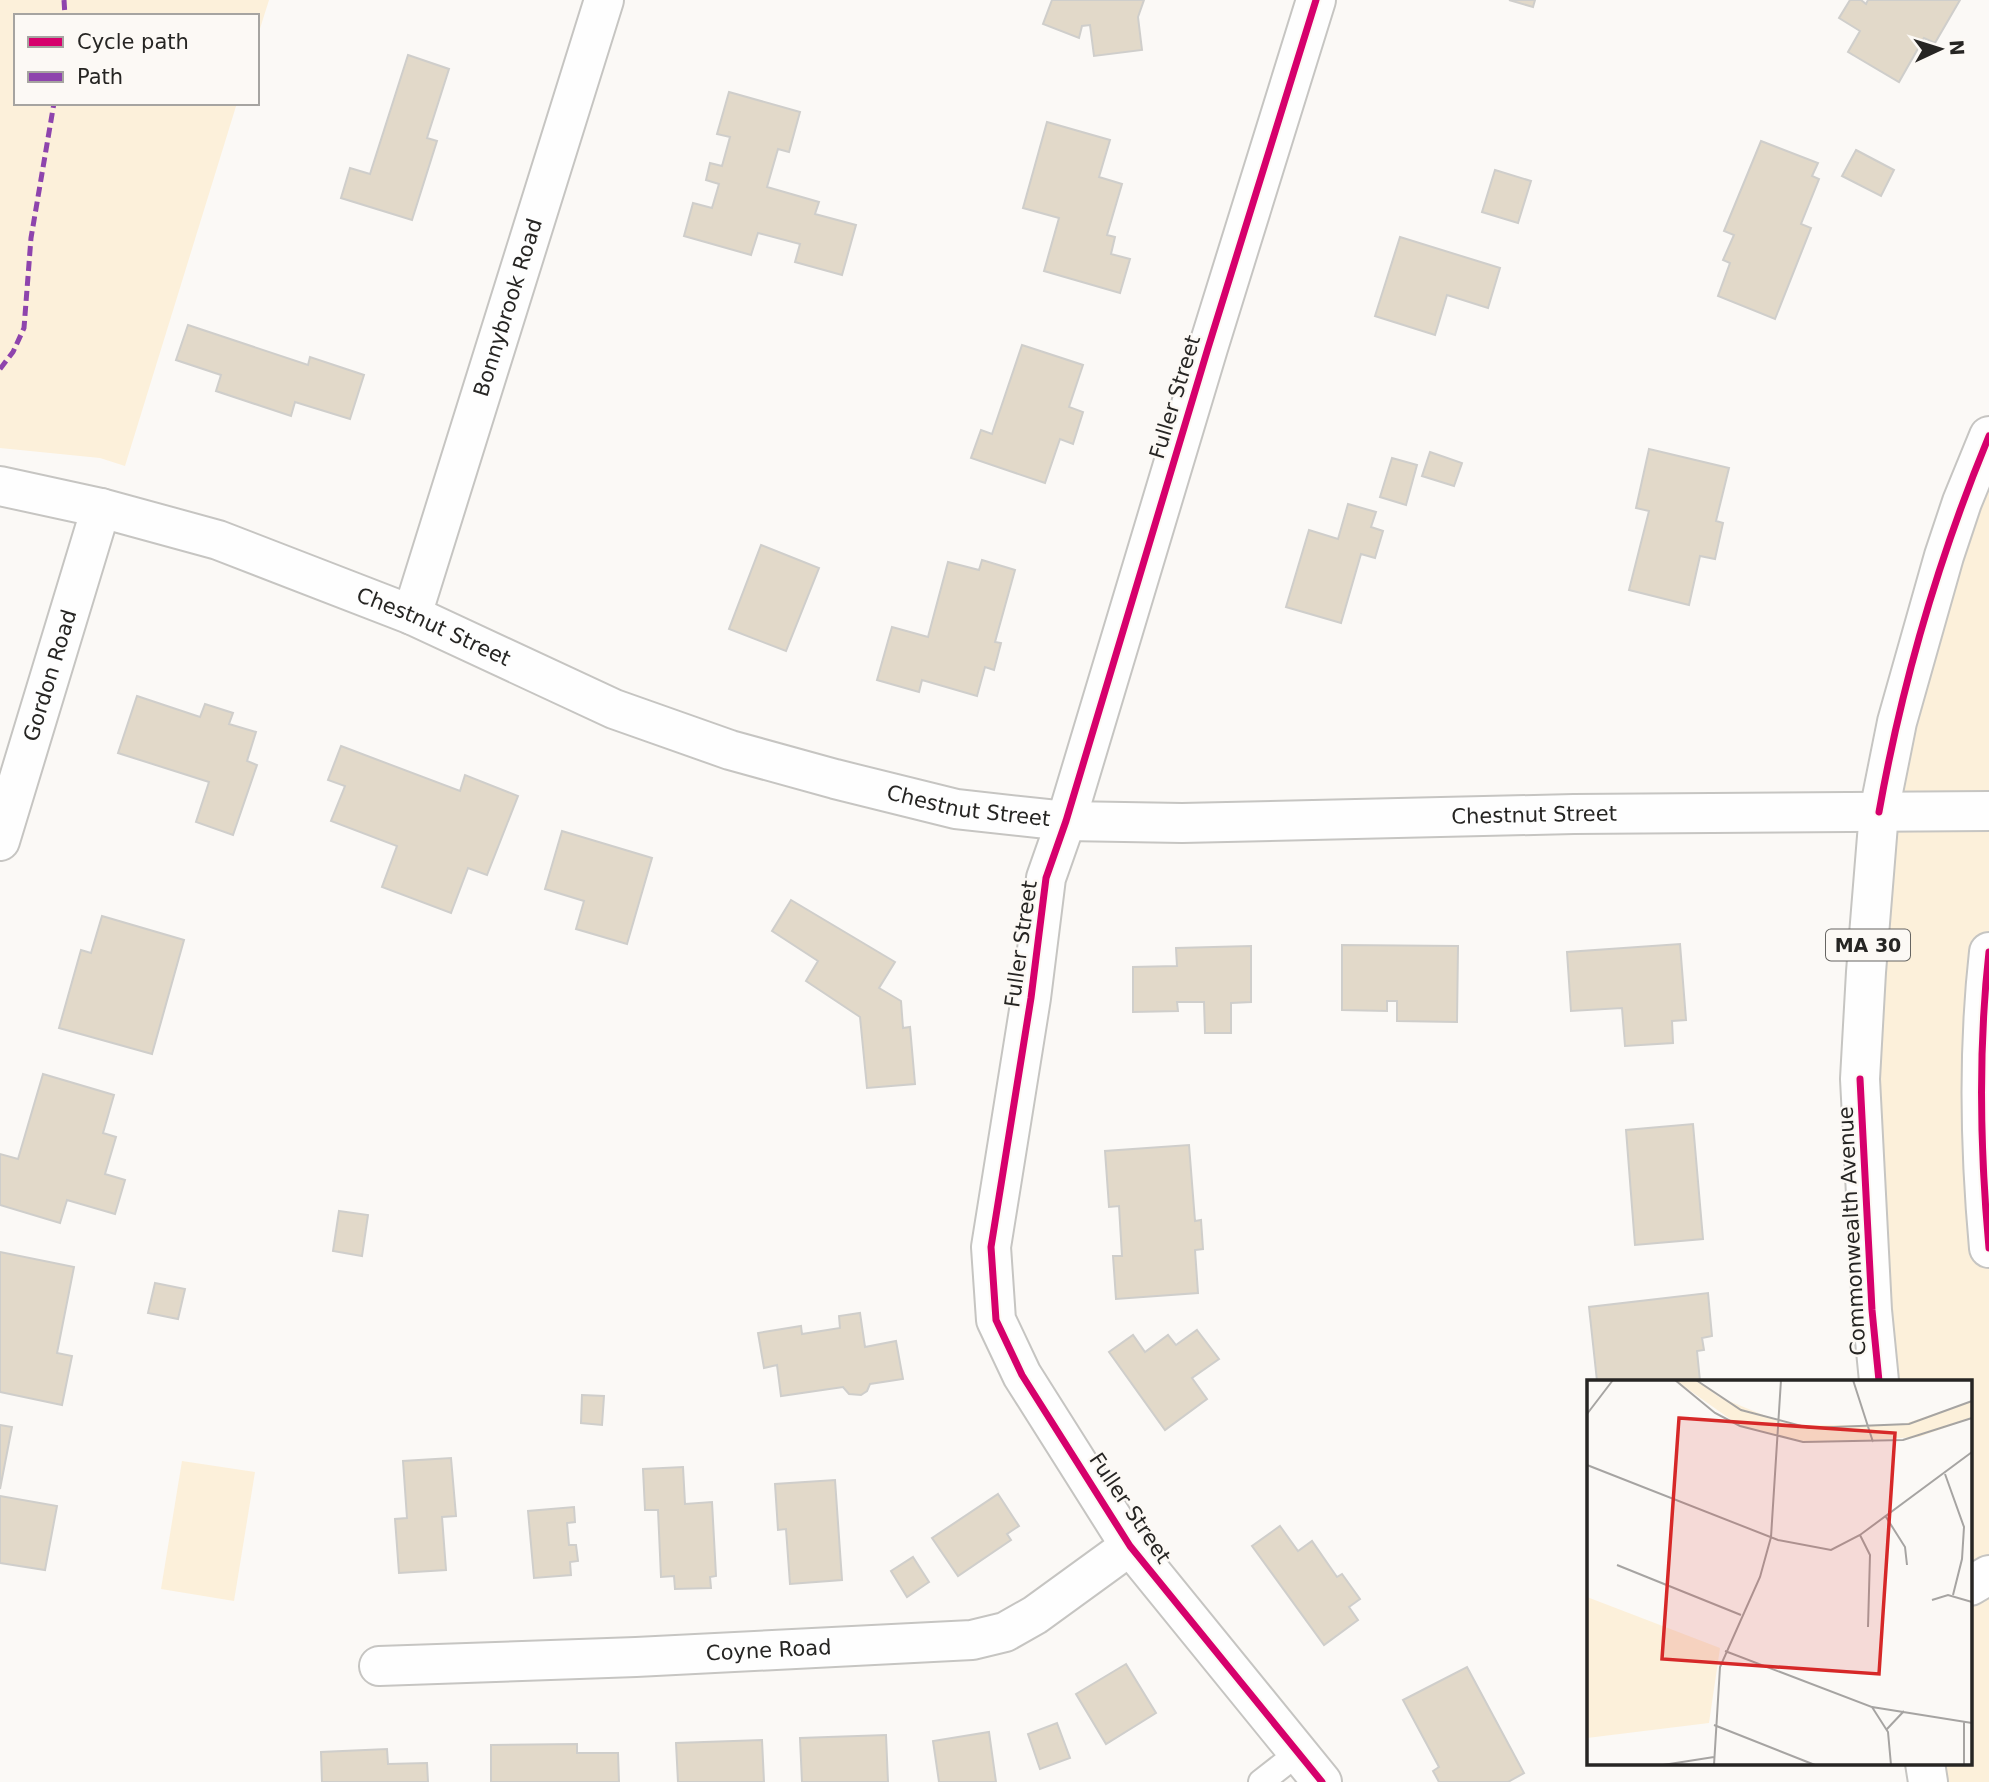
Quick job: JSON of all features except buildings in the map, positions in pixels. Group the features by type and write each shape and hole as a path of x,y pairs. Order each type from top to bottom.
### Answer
{"street":[{"name":"Bonnybrook Road","path":"412,615 604,0"},
{"name":"Fuller Street","path":"1316,0 1066,821 1046,878 1031,999 991,1247 996,1320 1022,1375 1130,1546 1322,1782"},
{"name":"Commonwealth Avenue","path":"1879,1380 1872,1310 1860,1079 1879,811 1897,722 1944,556 1962,502 1989,436"},
{"name":"Chestnut Street","path":"0,486 101,508 218,540 412,615 614,709 730,750 956,809 1066,821 1182,823 1574,814 1989,811"},
{"name":"Gordon Road","path":"0,841 101,508"},
{"path":"1989,952 1982,1152 1989,1248"},
{"name":"Coyne Road","path":"379,1666 972,1640 1005,1632 1035,1615 1130,1546"},
{"path":"1972,1585 1989,1575"},
{"path":"1925,1764 1928,1782"}],"lane":[{"path":"1261,1782 1298,1753"}],"shaded area":[{"path":"0,0 269,0 259,32 259,14 14,14 14,105 236,105 125,466 100,458 0,448"},
{"path":"1989,436 1989,1782 1928,1782 1925,1764 1972,1764 1972,1380 1879,1380 1873,885"},
{"path":"182,1461 255,1472 234,1601 161,1589"}],"marked path":[{"path":"64,0 65,14"},
{"path":"0,369 13,352 24,328 31,238 54,105"}],"cycle path":[{"path":"1316,0 1066,821 1046,878 1031,998 991,1247 996,1320 1022,1375 1130,1546 1322,1782"},
{"path":"1879,812 1899,716 1924,621 1954,528 1989,436"},
{"path":"1989,952 1983,1026 1982,1100 1989,1248"},
{"path":"1860,1079 1872,1310 1879,1380"}]}
